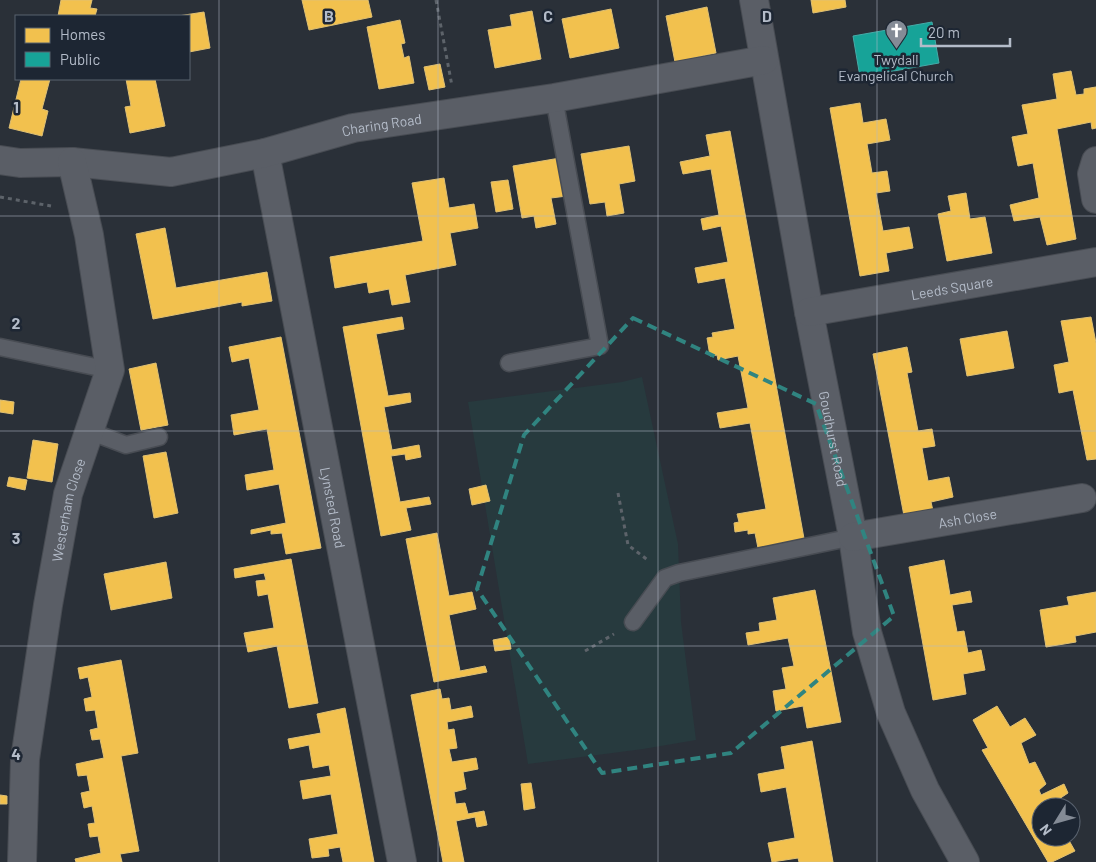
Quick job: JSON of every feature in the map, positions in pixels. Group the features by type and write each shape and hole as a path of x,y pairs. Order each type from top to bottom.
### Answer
{"street":[{"name":"Goudhurst Road","path":"754,0 809,312 854,537 866,632 891,713 925,790 965,862"},
{"name":"Charing Road","path":"0,160 72,162 170,172 264,153 354,128 554,98 764,60"},
{"name":"Lynsted Road","path":"264,153 402,862"},
{"path":"1096,161 1092,174 1096,199"},
{"name":"Westerham Close","path":"22,862 25,759 48,605 68,494 110,370 89,235 72,162"},
{"name":"Leeds Square","path":"809,312 1096,262"},
{"name":"Ash Close","path":"854,537 1082,498"}],"lane":[{"path":"510,363 600,346 554,98"},
{"path":"0,347 110,370"},
{"path":"89,431 126,445 159,437"},
{"path":"633,622 665,578 854,537"}],"path":[{"path":"436,0 456,113"},
{"path":"0,197 51,206"},
{"path":"618,493 628,545 650,561 665,578"},
{"path":"585,651 633,622"}],"highlighted area":[{"path":"633,318 816,404 894,616 731,753 602,773 477,589 524,435"}],"green space":[{"path":"642,377 678,544 681,622 696,740 528,764 468,402 622,382"}],"building: Homes":[{"path":"61,0 92,0 90,8 97,9 95,15 58,15"},
{"path":"302,0 368,0 372,17 309,30"},
{"path":"811,0 845,0 846,7 813,13"},
{"path":"707,7 716,53 675,62 666,16"},
{"path":"611,9 619,48 570,58 562,19"},
{"path":"532,11 541,59 495,68 488,30 512,26 510,15"},
{"path":"204,12 210,48 190,52 190,15 184,15"},
{"path":"400,20 405,43 401,44 404,58 409,56 414,83 379,89 367,27"},
{"path":"440,64 445,87 429,90 424,67"},
{"path":"1071,71 1076,95 1084,94 1084,89 1096,87 1096,128 1092,129 1091,122 1057,129 1076,239 1047,245 1040,217 1014,221 1010,205 1039,198 1033,163 1018,166 1012,137 1028,134 1022,105 1057,99 1053,74"},
{"path":"21,80 50,80 42,109 48,111 42,136 9,128"},
{"path":"126,80 155,80 165,126 130,133 125,107 131,106"},
{"path":"860,103 863,123 886,119 890,140 867,144 872,173 887,171 890,191 876,193 883,231 909,227 913,248 886,253 889,271 860,276 830,108"},
{"path":"730,131 805,544 759,553 755,533 748,534 748,530 735,532 734,523 739,522 737,514 766,509 750,423 720,428 717,413 748,408 738,356 718,360 717,355 710,356 707,338 713,337 712,333 735,329 725,278 698,283 695,268 728,262 721,226 703,230 701,219 719,215 711,169 683,174 680,162 710,156 706,135"},
{"path":"629,146 635,181 619,184 624,213 607,216 605,202 590,204 581,154"},
{"path":"560,158 567,196 551,198 556,224 536,228 534,216 522,218 513,166"},
{"path":"444,178 449,208 474,204 478,228 450,233 456,265 405,275 410,302 392,305 389,289 369,293 367,282 335,288 330,257 423,241 412,183"},
{"path":"508,180 513,209 496,212 491,182"},
{"path":"966,193 970,219 985,217 992,253 947,261 938,214 951,211 948,196"},
{"path":"165,228 176,288 267,272 272,301 242,306 242,302 153,319 136,234"},
{"path":"402,317 404,329 376,334 388,396 410,393 411,402 384,407 392,450 419,445 421,457 406,460 405,454 391,456 400,502 429,497 431,504 406,508 411,530 381,536 343,327"},
{"path":"1091,317 1096,343 1096,459 1087,460 1073,390 1059,393 1054,365 1069,362 1061,321"},
{"path":"1007,331 1014,368 967,376 960,339"},
{"path":"281,337 321,548 286,554 282,533 271,534 271,530 251,534 251,530 286,523 279,484 247,490 245,475 274,470 267,429 234,435 231,415 259,410 249,358 232,362 229,347"},
{"path":"907,347 912,372 907,373 918,431 932,429 935,446 922,448 928,481 949,477 953,497 931,502 934,515 905,521 873,354"},
{"path":"156,363 168,425 141,430 129,369"},
{"path":"0,400 14,402 13,414 0,412"},
{"path":"33,440 58,444 52,482 27,478"},
{"path":"166,452 178,513 154,518 143,456"},
{"path":"9,477 27,480 25,490 7,486"},
{"path":"486,485 490,501 472,505 469,489"},
{"path":"437,533 449,596 472,592 476,609 449,615 460,671 485,666 487,672 434,682 406,539"},
{"path":"291,559 318,703 289,708 277,646 248,652 244,633 274,628 268,594 258,596 256,581 266,580 264,573 235,578 234,569"},
{"path":"944,560 950,595 970,591 972,602 952,605 957,632 964,631 968,653 981,650 985,670 963,674 966,694 933,700 909,567"},
{"path":"166,562 172,598 111,610 104,574"},
{"path":"815,590 841,722 807,728 803,706 776,711 773,691 786,689 782,668 794,666 788,638 748,645 746,633 760,631 759,623 777,620 773,598"},
{"path":"1096,592 1096,632 1075,636 1076,642 1046,647 1040,610 1069,605 1067,597"},
{"path":"509,637 511,649 495,651 493,640"},
{"path":"121,660 138,753 121,756 139,851 120,854 122,862 76,862 75,859 101,853 98,836 90,837 88,824 95,823 92,806 84,808 81,793 90,791 87,775 78,776 76,764 104,758 100,739 92,740 90,730 98,728 95,710 86,711 84,699 92,697 88,677 80,679 78,668"},
{"path":"440,689 442,699 449,698 451,710 471,706 473,717 447,722 448,730 454,729 457,748 449,749 452,762 476,758 478,769 463,772 466,789 454,792 456,804 465,803 468,814 484,811 487,825 477,827 475,817 456,821 464,862 443,862 411,695"},
{"path":"997,706 1010,727 1025,718 1036,735 1021,743 1029,764 1035,762 1046,784 1039,790 1041,795 1064,784 1068,793 1062,797 1031,797 1031,833 982,750 988,748 973,720"},
{"path":"345,708 374,862 343,862 340,847 328,849 329,856 312,858 309,839 338,834 331,794 303,799 300,781 331,776 329,765 313,768 309,745 290,749 288,739 321,733 317,714"},
{"path":"812,741 833,862 799,862 798,858 772,862 768,843 795,838 786,787 761,792 758,774 785,769 781,747"},
{"path":"531,783 535,808 524,810 521,784"},
{"path":"0,795 7,796 7,804 0,804"},
{"path":"1039,847 1073,847 1075,851 1052,862 1048,862"}],"building: Public":[{"name":"Twydall Evangelical Church","path":"932,22 939,63 860,77 853,36"}],"place":[{"name":"Twydall Evangelical Church","path":"896,50"}]}
